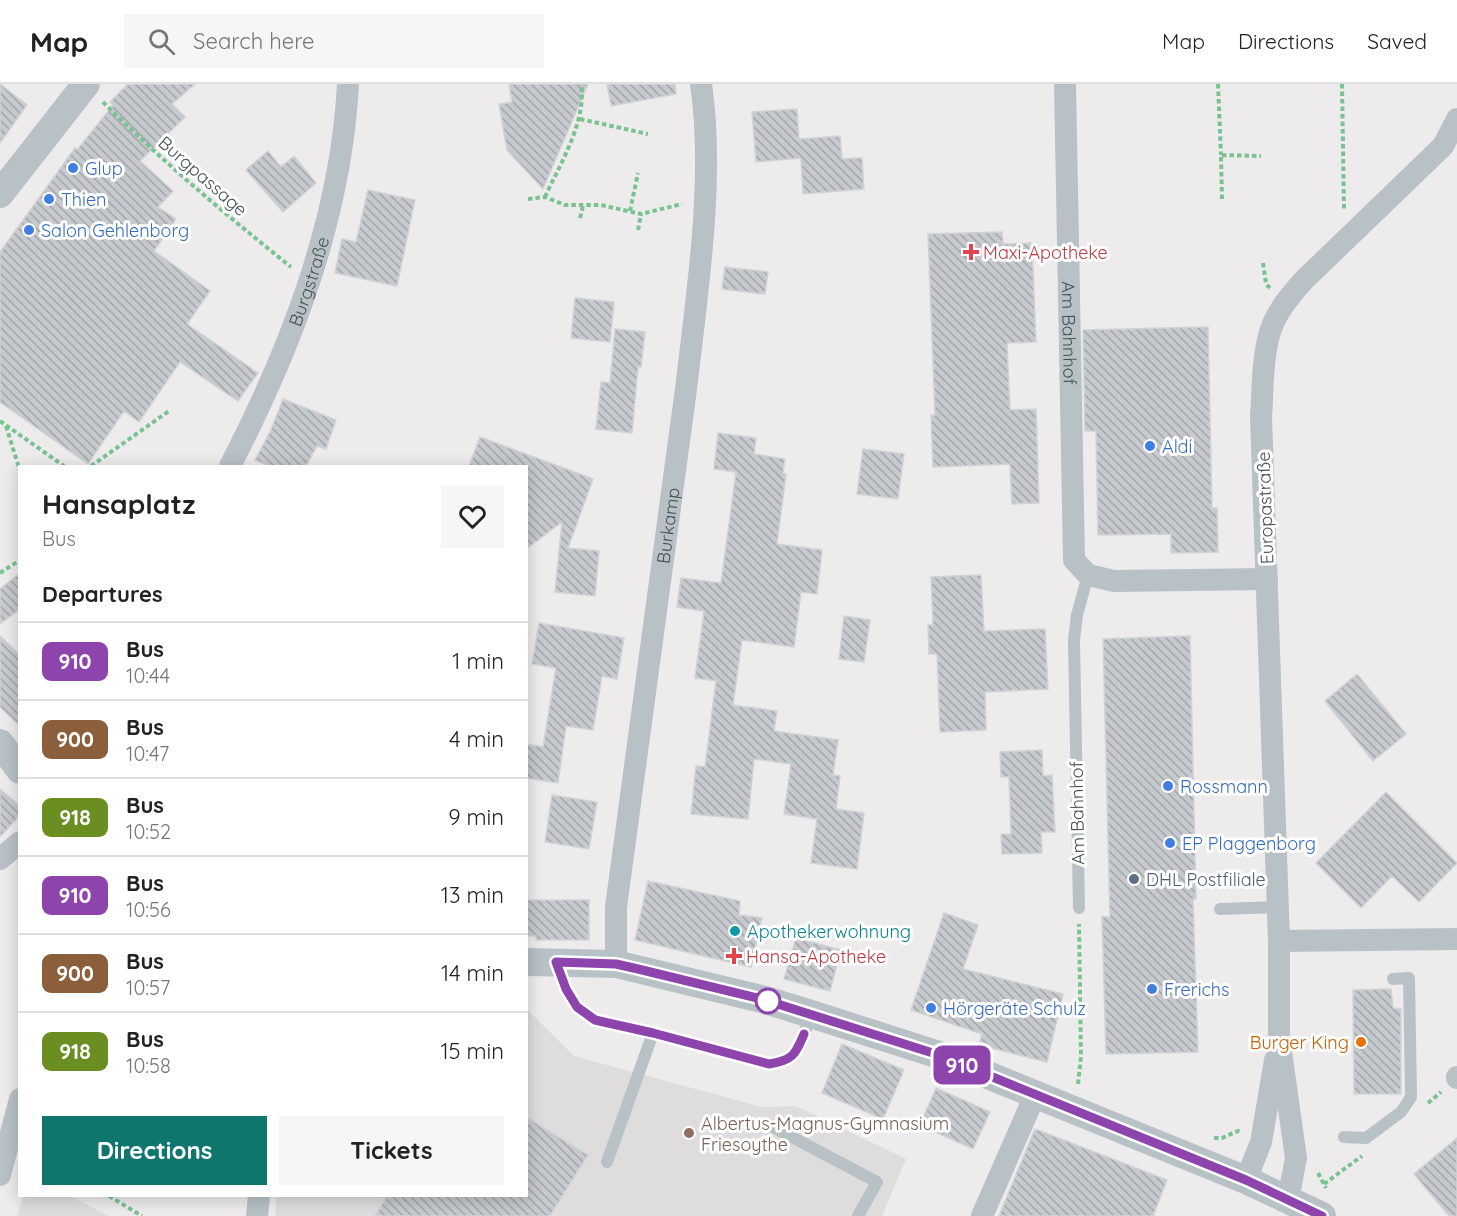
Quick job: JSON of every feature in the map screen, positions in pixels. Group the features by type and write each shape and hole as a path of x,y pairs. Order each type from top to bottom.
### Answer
{"street":[{"path":"0,194 85,84"},
{"name":"Burgstraße","path":"231,465 258,412 290,338 322,243 341,148 348,84"},
{"name":"Burkamp","path":"616,964 616,907 686,389 705,202 705,142 701,84"},
{"name":"Am Bahnhof","path":"1065,84 1074,560 1088,575"},
{"name":"Europastraße","path":"1288,1200 1296,1158 1279,1038 1279,941 1262,417 1263,371 1270,332 1284,304 1358,228 1450,152 1457,119"},
{"path":"1088,575 1114,581 1268,579"},
{"path":"0,743 18,767"},
{"path":"0,859 18,844"},
{"path":"1279,941 1457,939"},
{"path":"528,963 616,964 765,1000 812,1014 936,1054 1246,1180 1322,1216"},
{"name":"Europastraße","path":"1246,1180 1261,1142 1279,1038"},
{"path":"982,1216 1035,1095"},
{"path":"0,1175 18,1107"},
{"path":"257,1216 259,1197"}],"lane":[{"name":"Am Bahnhof","path":"1079,908 1074,640 1077,615 1088,575"},
{"path":"1220,909 1278,907"},
{"path":"556,962 566,989 577,1007 595,1020 769,1064 786,1061 796,1053 812,1014"},
{"path":"1344,1137 1366,1138 1401,1112 1411,1097 1409,978 1393,979"},
{"path":"607,1162 653,1033"},
{"path":"773,1127 877,1182 858,1216"}],"path":[{"name":"Burgpassage","path":"85,84 148,147 216,207 295,271 310,279"},
{"path":"545,197 580,119 581,84"},
{"path":"1218,84 1222,199"},
{"path":"1342,84 1344,210 1358,228"},
{"path":"580,119 648,134"},
{"path":"1221,155 1262,156"},
{"path":"630,211 638,173"},
{"path":"528,199 545,197 565,205 601,205 641,214 682,204 705,202"},
{"path":"580,218 583,206"},
{"path":"638,230 641,214"},
{"path":"92,465 169,411"},
{"path":"0,422 63,465"},
{"path":"5,425 18,465"},
{"path":"0,573 18,561"},
{"path":"1077,1089 1081,1057 1079,908"},
{"path":"111,1197 142,1216"}],"shaded area":[{"name":"Albertus-Magnus-Gymnasium Friesoythe","path":"528,1010 574,1056 762,1107 796,1106 906,1159 882,1216 275,1216 277,1197 528,1197"},
{"path":"23,1197 72,1197 109,1216 17,1216"}],"building":[{"path":"0,84 27,105 0,143"},
{"path":"128,84 195,84 172,104 185,117 140,161 173,191 158,207 176,219 154,251 210,291 187,324 258,373 238,401 180,362 139,422 124,411 88,464 0,402 0,252 75,148 77,150 113,105 110,102"},
{"path":"509,84 588,84 543,189 507,150 499,104 512,102"},
{"path":"607,84 675,84 676,94 611,106"},
{"path":"797,109 799,139 840,136 842,159 862,158 864,189 803,194 801,158 756,162 752,112"},
{"path":"268,151 281,167 294,156 316,183 283,212 246,170"},
{"path":"368,190 415,200 397,286 335,273 342,239 356,242"},
{"path":"1002,232 1003,244 1032,243 1036,342 1007,343 1010,410 1036,409 1039,503 1012,504 1010,464 933,467 931,415 935,415 928,234"},
{"path":"725,267 768,272 765,294 722,289"},
{"path":"575,298 614,302 610,342 571,338"},
{"path":"1208,327 1212,508 1217,508 1218,552 1171,553 1171,534 1098,535 1096,431 1085,431 1083,330"},
{"path":"615,329 645,332 641,367 638,367 632,433 596,429 601,382 610,383"},
{"path":"283,399 336,420 326,449 317,446 307,465 266,465 255,460 271,430"},
{"path":"718,433 756,438 754,454 785,459 783,473 786,474 777,544 822,550 817,594 801,592 794,647 742,640 733,705 777,711 774,731 838,740 833,775 840,776 836,809 864,813 857,869 811,863 817,819 784,814 791,764 754,759 748,819 691,814 696,766 705,767 716,681 695,678 704,611 677,607 681,578 721,583 736,472 714,469"},
{"path":"480,437 593,479 568,548 599,551 595,596 555,592 562,522 528,548 528,465 469,465"},
{"path":"863,449 904,454 898,499 857,494"},
{"path":"18,575 18,610 0,624 0,589"},
{"path":"981,575 984,631 1045,629 1048,689 985,692 986,730 940,732 937,654 929,654 928,625 933,625 931,577"},
{"path":"844,616 870,620 864,662 839,659"},
{"path":"539,623 624,638 617,679 602,676 593,730 566,726 558,783 528,778 528,744 543,747 556,668 532,664"},
{"path":"0,636 18,653 18,724 0,707"},
{"path":"1190,636 1196,899 1193,899 1198,1052 1106,1054 1102,917 1110,917 1103,639"},
{"path":"1357,674 1406,734 1373,761 1325,701"},
{"path":"1042,750 1043,776 1052,775 1055,832 1041,832 1042,853 1002,854 1001,834 1011,834 1009,777 1001,777 1000,752"},
{"path":"0,789 18,804 18,817 0,837"},
{"path":"1386,792 1457,863 1419,902 1392,876 1361,908 1316,863"},
{"path":"552,795 597,802 589,849 545,842"},
{"path":"648,881 740,901 739,915 762,918 751,967 635,940"},
{"path":"528,900 589,900 589,940 536,940 536,936 528,936"},
{"path":"944,913 978,925 963,969 1063,994 1047,1062 979,1045 982,1034 911,1010"},
{"path":"796,938 841,950 830,991 784,979"},
{"path":"1391,989 1393,1008 1401,1009 1401,1094 1354,1094 1353,990"},
{"path":"842,1044 904,1070 883,1119 822,1093"},
{"path":"936,1088 990,1112 973,1149 920,1125"},
{"path":"528,1118 588,1155 550,1216 375,1216 386,1197 528,1197"},
{"path":"1035,1129 1167,1180 1153,1216 999,1216"},
{"path":"1457,1138 1457,1216 1449,1216 1414,1174"}],"bus line":[{"name":"910","path":"804,1034 796,1053 786,1061 769,1064 595,1020 577,1007 566,989 556,962 616,964 638,969 765,1000 936,1054 1246,1180 1322,1216"}],"place":[{"name":"Glup","path":"73,168"},
{"name":"Thien","path":"49,199"},
{"name":"Salon Gehlenborg","path":"29,230"},
{"name":"Maxi-Apotheke","path":"971,252"},
{"name":"Aldi","path":"1150,446"},
{"name":"Rossmann","path":"1168,786"},
{"name":"EP Plaggenborg","path":"1170,843"},
{"name":"DHL Postfiliale","path":"1134,879"},
{"name":"Apothekerwohnung","path":"735,931"},
{"name":"Hansa-Apotheke","path":"734,956"},
{"name":"Frerichs","path":"1152,989"},
{"name":"Hörgeräte Schulz","path":"931,1008"},
{"name":"Burger King","path":"1361,1042"},
{"name":"Albertus-Magnus-Gymnasium Friesoythe","path":"689,1133"}]}
